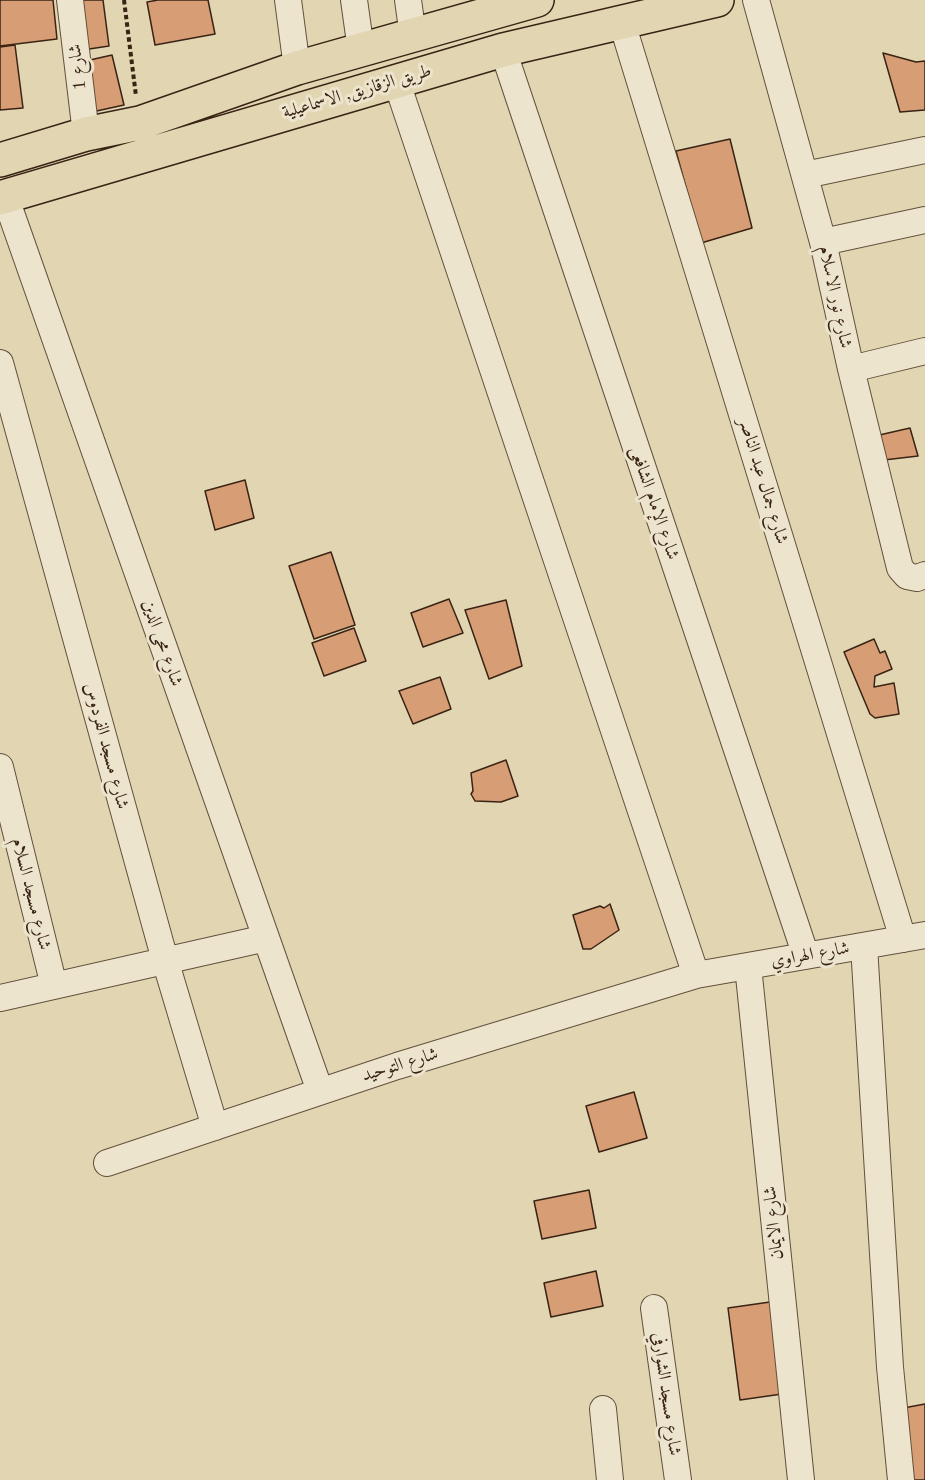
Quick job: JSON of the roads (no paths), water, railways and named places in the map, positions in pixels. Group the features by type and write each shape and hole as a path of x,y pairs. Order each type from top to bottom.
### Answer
{"highway":[{"path":"0,160 86,134 140,123 297,68 413,36 465,10 537,0"},
{"name":"طريق الزقازيق, الاسماعيلية","path":"3,197 503,50 640,13 717,0"}],"street":[{"name":"شارع 1","path":"70,0 86,134"},
{"path":"288,0 297,68"},
{"path":"354,0 361,50"},
{"path":"408,0 413,36"},
{"name":"شارع نور الاسلام","path":"756,0 823,242 851,369 900,568 907,576 916,578 925,574"},
{"name":"شارع جمال عبد الناصر","path":"640,13 914,937"},
{"name":"شارع الإمام الشافعى","path":"503,50 806,956"},
{"path":"396,80 696,975"},
{"path":"805,175 925,150"},
{"name":"شارع محى الدين","path":"3,197 320,1091"},
{"path":"823,242 925,220"},
{"path":"851,369 925,351"},
{"name":"شارع مسجد الفردوس","path":"0,363 165,960 215,1127"},
{"name":"شارع مسجد السلام","path":"0,767 54,986"},
{"name":"شارع الهراوي","path":"696,975 914,937"},
{"path":"0,998 266,938"},
{"path":"864,946 890,1367 901,1480"},
{"name":"شارع الايمان","path":"748,966 801,1480"},
{"name":"شارع التوحيد","path":"108,1163 320,1091 696,975"},
{"name":"شارع مسجد الشوارفي","path":"654,1308 678,1480"},
{"path":"603,1409 610,1480"}]}
